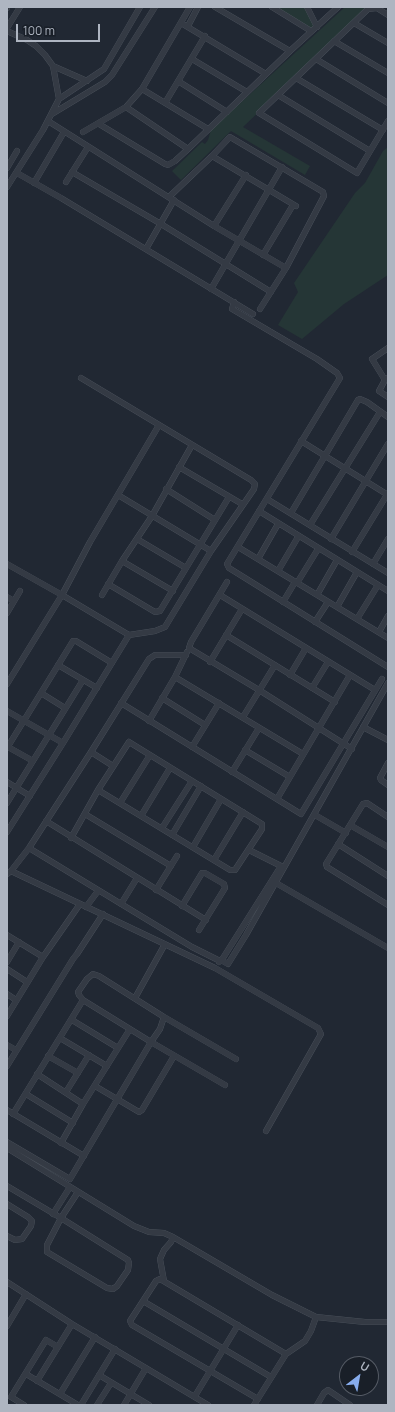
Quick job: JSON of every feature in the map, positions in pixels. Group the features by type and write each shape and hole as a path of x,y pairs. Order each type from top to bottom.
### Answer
{"street":[{"path":"20,7 7,29 36,46 53,66 87,81"},
{"path":"7,187 17,173 59,100 104,69 140,7"},
{"path":"51,114 105,82 112,75 155,7"},
{"path":"83,132 126,107 142,89 190,7"},
{"path":"188,26 198,7"},
{"path":"215,7 290,51"},
{"path":"272,7 311,31"},
{"path":"306,7 317,27"},
{"path":"99,124 165,164 175,161 337,7"},
{"path":"388,15 377,8 368,9 258,113 357,173 388,121"},
{"path":"181,23 205,36 266,74"},
{"path":"354,23 388,43"},
{"path":"165,103 205,36"},
{"path":"334,41 388,73"},
{"path":"192,59 247,92"},
{"path":"316,59 388,102"},
{"path":"53,66 59,100"},
{"path":"296,78 383,130"},
{"path":"178,81 227,112"},
{"path":"142,89 208,129"},
{"path":"278,95 370,151"},
{"path":"126,107 188,149"},
{"path":"48,121 214,226 286,268"},
{"path":"34,183 64,132"},
{"path":"146,249 161,224 172,199 230,137 322,191 324,194 286,268 260,310"},
{"path":"66,182 88,147"},
{"path":"7,168 17,151"},
{"path":"212,156 295,205 263,255"},
{"path":"211,289 282,168"},
{"path":"72,172 161,224 271,292"},
{"path":"17,173 253,314"},
{"path":"214,226 246,175"},
{"path":"234,302 232,308 317,359 339,375 340,378 238,547 228,560 227,564 229,568 388,667"},
{"path":"388,348 372,359 386,379 379,391 388,397"},
{"path":"7,564 129,635 155,632 165,627 211,551 242,504 254,489 254,482 80,378"},
{"path":"291,513 358,400 360,399 367,402 388,417"},
{"path":"310,525 380,412"},
{"path":"7,684 62,595 90,542 159,425"},
{"path":"301,441 388,494 352,552"},
{"path":"331,539 388,444"},
{"path":"102,596 122,561 152,516 192,445"},
{"path":"179,467 242,504"},
{"path":"166,490 215,520"},
{"path":"118,495 211,551"},
{"path":"108,584 155,612 160,611 229,497"},
{"path":"267,499 388,573"},
{"path":"259,511 298,537 388,591"},
{"path":"258,559 278,524"},
{"path":"278,571 298,537"},
{"path":"137,539 186,568"},
{"path":"373,564 388,539"},
{"path":"238,547 388,638"},
{"path":"284,602 318,549"},
{"path":"317,595 337,560"},
{"path":"122,561 173,591"},
{"path":"337,607 357,572"},
{"path":"150,721 175,677 191,642 227,582"},
{"path":"357,619 378,585"},
{"path":"7,613 20,591"},
{"path":"220,595 375,690"},
{"path":"7,597 14,601"},
{"path":"315,622 328,602"},
{"path":"210,662 242,609"},
{"path":"379,632 388,616"},
{"path":"7,832 129,635"},
{"path":"226,635 335,702"},
{"path":"33,761 7,747 73,641 76,641 112,663"},
{"path":"189,648 345,743 352,749"},
{"path":"290,675 306,648"},
{"path":"186,655 169,654 152,656 29,848 9,872 83,905 215,968 318,1028 321,1034 266,1131"},
{"path":"312,688 328,662"},
{"path":"58,665 97,688"},
{"path":"243,717 275,665"},
{"path":"277,799 350,675"},
{"path":"175,677 303,754"},
{"path":"121,703 301,814 345,743 382,679"},
{"path":"7,803 83,680"},
{"path":"29,848 192,947 228,964 315,815 388,683"},
{"path":"41,693 65,708"},
{"path":"162,698 205,725"},
{"path":"192,747 219,703"},
{"path":"7,711 63,743"},
{"path":"364,727 388,740"},
{"path":"232,772 259,728"},
{"path":"71,838 98,790 129,742 261,822 262,829 237,869 234,871 98,790"},
{"path":"245,750 290,777"},
{"path":"91,752 113,766"},
{"path":"120,804 150,755"},
{"path":"388,763 380,778 388,785"},
{"path":"141,816 170,768"},
{"path":"162,828 192,781"},
{"path":"7,782 30,796"},
{"path":"172,835 201,786"},
{"path":"193,847 221,799"},
{"path":"388,817 366,803 363,804 326,864 327,867 388,905"},
{"path":"214,860 244,812"},
{"path":"85,814 171,866"},
{"path":"315,815 346,833"},
{"path":"46,821 71,838 206,920"},
{"path":"350,824 388,847"},
{"path":"338,844 388,876"},
{"path":"215,968 221,961 280,866 249,850"},
{"path":"156,890 177,856"},
{"path":"182,906 202,873 205,873 224,884 225,888 200,930"},
{"path":"121,904 137,878"},
{"path":"276,883 388,948"},
{"path":"7,1016 43,957 83,905 98,891"},
{"path":"7,1066 72,959 77,954 102,914"},
{"path":"7,935 43,957"},
{"path":"7,962 19,942"},
{"path":"135,998 165,944"},
{"path":"7,969 27,982"},
{"path":"225,1085 174,1056 83,1000 78,992 87,979 93,974 99,976 164,1017 236,1059"},
{"path":"7,994 16,1000"},
{"path":"13,1114 83,1000"},
{"path":"7,1142 70,1179 160,1029 164,1017"},
{"path":"72,1020 118,1048"},
{"path":"61,1143 83,1104 130,1029"},
{"path":"60,1038 107,1066"},
{"path":"7,1045 16,1050"},
{"path":"66,1092 89,1055"},
{"path":"48,1056 78,1073"},
{"path":"95,1086 139,1112 142,1110 174,1056"},
{"path":"37,1074 83,1104"},
{"path":"26,1094 73,1123"},
{"path":"7,1110 84,1156"},
{"path":"7,1148 142,1230 164,1233 173,1237 272,1295 316,1317 365,1322 388,1322"},
{"path":"7,1186 61,1218 128,1260 128,1270 115,1288 107,1288 47,1252 47,1245 61,1218 78,1192"},
{"path":"54,1214 70,1187"},
{"path":"63,1199 71,1203"},
{"path":"7,1204 32,1221 31,1226 22,1239 15,1240 7,1236"},
{"path":"164,1281 160,1259 173,1237"},
{"path":"258,1399 132,1326 130,1321 157,1280 164,1281 286,1354"},
{"path":"7,1282 72,1324 208,1405"},
{"path":"7,1326 26,1294"},
{"path":"143,1301 271,1377"},
{"path":"254,1405 286,1354 304,1341 311,1331 316,1317"},
{"path":"37,1381 72,1324"},
{"path":"195,1396 238,1325"},
{"path":"60,1394 95,1337"},
{"path":"24,1405 9,1396 26,1374 46,1340 58,1347"},
{"path":"26,1374 79,1405 115,1349"},
{"path":"124,1405 146,1368"},
{"path":"99,1375 148,1405"},
{"path":"97,1405 111,1383"},
{"path":"317,1405 324,1393 328,1390 350,1405"}],"shaded area":[{"path":"272,7 307,7 317,27 311,31"},
{"path":"345,7 369,7 243,127 310,166 305,175 231,131 181,180 172,171 202,142 205,144 211,130"},
{"path":"388,147 388,275 344,304 302,339 278,325 298,292 294,283 355,193 365,183 383,151"}]}
